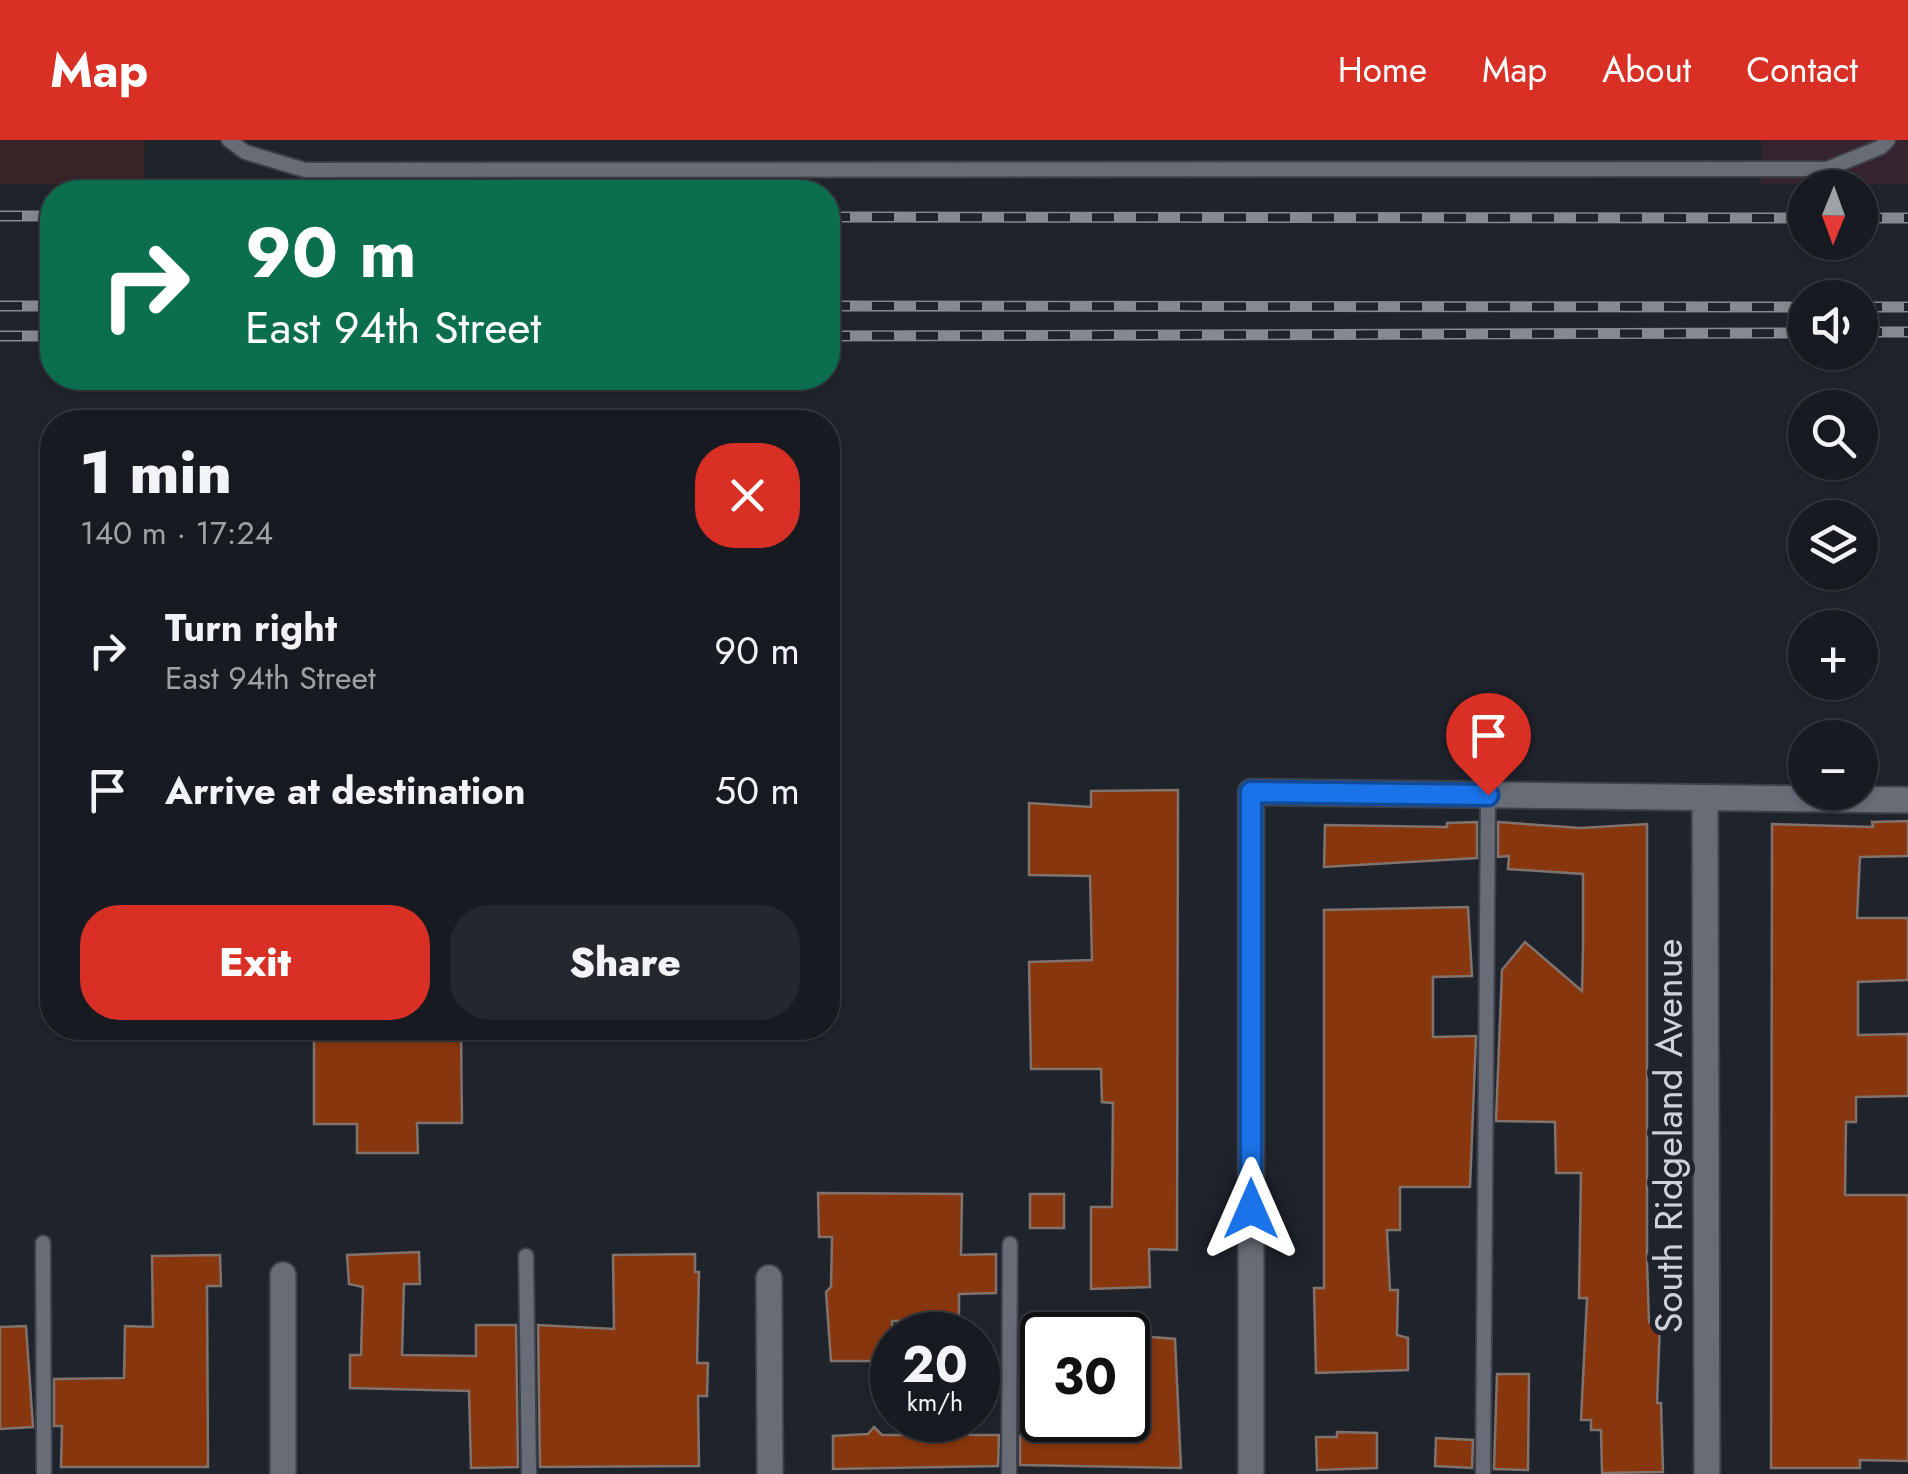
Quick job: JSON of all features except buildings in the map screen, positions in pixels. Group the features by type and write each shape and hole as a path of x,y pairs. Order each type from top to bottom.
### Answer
{"street":[{"path":"1251,1474 1251,792 1908,800"},
{"name":"South Ridgeland Avenue","path":"1705,798 1707,1474"},
{"path":"283,1276 283,1474"},
{"path":"769,1278 770,1474"}],"lane":[{"path":"228,140 245,152 305,170 601,170 1826,169 1882,148 1888,140"},
{"path":"1483,1474 1488,795"},
{"path":"43,1243 44,1474"},
{"path":"1009,1474 1010,1244"},
{"path":"526,1256 529,1474"}],"shaded area":[{"path":"0,140 145,140 144,180 0,184"},
{"path":"1761,140 1908,140 1908,184 1878,184 1878,170 1788,170 1788,184 1761,184"}],"railway":[{"path":"0,216 40,216"},
{"path":"840,217 1788,218"},
{"path":"1878,218 1908,218"},
{"path":"0,306 40,306"},
{"path":"840,306 1788,307"},
{"path":"1878,307 1908,307"},
{"path":"1878,332 1908,332"},
{"path":"840,336 1788,333"},
{"path":"0,336 40,336"}],"route":[{"path":"1251,1209 1251,792 1488,795"}]}
